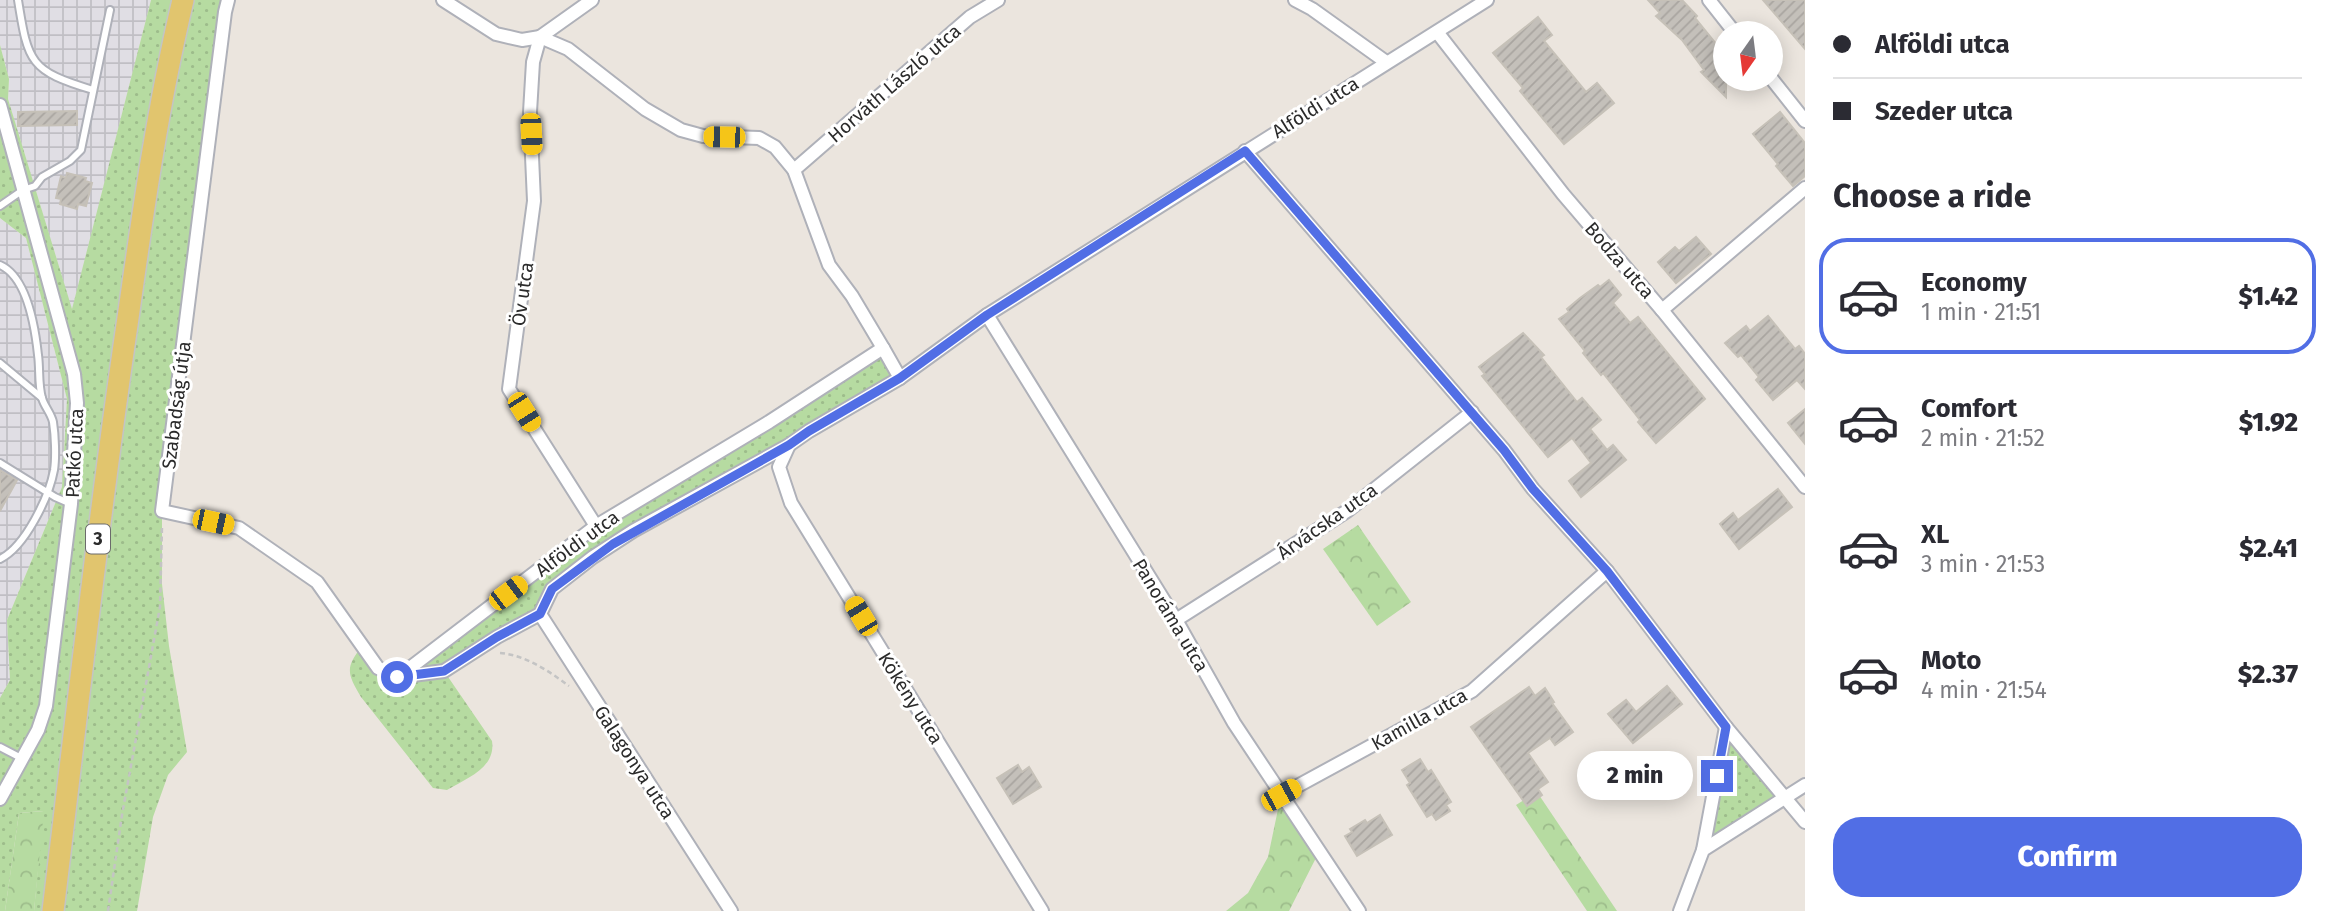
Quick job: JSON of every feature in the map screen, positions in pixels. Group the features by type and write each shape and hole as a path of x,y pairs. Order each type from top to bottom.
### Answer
{"main road":[{"name":"3","path":"52,911 108,451 150,167 169,56 183,0"}],"street":[{"name":"Szabadság útja","path":"162,511 208,135 228,0"},
{"path":"443,0 496,34 522,40 540,37 592,0"},
{"name":"Horváth László utca","path":"794,170 970,17 998,0"},
{"path":"1295,0 1312,9 1386,62"},
{"name":"Alföldi utca","path":"397,677 444,671 540,614 552,589 593,557 633,531 789,445 900,378 987,315 1487,0"},
{"path":"1709,0 1726,21"},
{"name":"Bodza utca","path":"1437,32 1563,194 1662,310 1805,486"},
{"path":"540,37 568,49 645,109 681,130 703,136 759,138 775,147 794,170 829,265 852,296 900,378"},
{"name":"Öv utca","path":"540,37 533,62 530,113 534,201 509,389 596,526"},
{"path":"1781,91 1805,121"},
{"name":"Patkó utca","path":"0,105 74,374 77,423 71,504 46,706 38,730 0,799"},
{"path":"1245,151 1472,412 1533,489 1607,571 1726,727 1805,822"},
{"path":"1662,310 1805,188"},
{"name":"Panoráma utca","path":"987,315 1176,620 1234,723 1359,911"},
{"name":"Alföldi utca","path":"397,677 596,526 769,422 883,348"},
{"name":"Árvácska utca","path":"1176,620 1347,511 1472,412"},
{"name":"Kökény utca","path":"789,445 779,467 791,503 1042,911"},
{"path":"162,511 239,528 317,582 378,668 397,677"},
{"name":"Kamilla utca","path":"1281,795 1472,691 1607,571"},
{"name":"Galagonya utca","path":"540,614 731,911"},
{"path":"1680,911 1703,850 1726,727"},
{"path":"1703,850 1787,799 1805,785"}],"lane":[{"path":"18,0 25,41 29,54 37,65 61,80 93,90"},
{"path":"0,206 23,190 35,186 42,177 70,161 80,150 110,10"},
{"path":"0,265 9,269 18,279 25,295 38,353 42,398 53,421 54,468 48,493 20,544 0,559"},
{"path":"0,363 42,398"},
{"path":"0,463 71,504"},
{"path":"0,747 23,759"}],"path":[{"path":"108,911 122,815 160,607 162,511"},
{"path":"466,657 503,653 538,666 570,687"}],"shaded area":[{"path":"0,0 151,0 72,310 8,99 9,79 0,45"},
{"path":"0,218 26,238 67,399 62,487 7,620 10,680 0,698"}],"green space":[{"path":"151,0 228,0 162,511 162,584 169,646 187,752 168,775 153,817 137,911 34,911 43,811 19,813 5,911 0,911 0,698 10,680 7,620 62,487 67,399 26,238 0,218 0,45 9,79 8,99 72,309"},
{"path":"883,348 900,378 686,502 552,589 540,614 444,671 492,741 492,750 485,765 471,776 447,790 433,788 361,697 353,682 351,665 362,646 398,677 596,526"},
{"path":"1358,525 1411,602 1377,626 1323,549"},
{"path":"1726,727 1787,799 1703,850"},
{"path":"1537,792 1617,911 1587,911 1516,805"},
{"path":"1281,795 1319,852 1289,911 1226,911 1248,893 1268,857"},
{"path":"44,811 34,911 5,911 19,813"}],"building":[{"path":"1648,0 1682,0 1697,16 1695,18 1713,40 1713,84 1701,72 1704,70 1682,40 1656,16 1660,13"},
{"path":"1763,0 1805,0 1805,49 1783,21"},
{"path":"1538,17 1552,35 1544,41 1586,92 1597,83 1614,103 1564,144 1520,91 1523,88 1493,53"},
{"path":"77,111 77,125 18,126 18,112"},
{"path":"1780,112 1805,143 1805,176 1793,186 1753,134"},
{"path":"67,173 86,178 85,181 92,183 86,206 78,204 77,209 60,204 61,199 56,198 61,176 66,178"},
{"path":"1696,237 1711,254 1676,283 1658,262 1675,247 1679,251"},
{"path":"1609,280 1621,295 1613,303 1630,323 1638,317 1705,399 1656,443 1559,319 1569,312 1567,309 1580,298"},
{"path":"1768,316 1795,349 1799,346 1805,354 1805,389 1797,380 1773,400 1756,380 1759,377 1741,355 1738,357 1725,343 1746,326 1750,331"},
{"path":"1523,333 1544,355 1541,357 1577,402 1582,398 1601,420 1590,429 1607,450 1613,445 1626,460 1581,497 1569,481 1591,463 1572,438 1548,457 1482,376 1485,374 1479,367"},
{"path":"1805,409 1805,444 1788,423"},
{"path":"0,470 17,480 0,511"},
{"path":"1778,489 1792,507 1739,549 1720,524 1733,513 1738,520"},
{"path":"1667,686 1682,704 1633,743 1608,714 1626,700 1636,712"},
{"path":"1529,687 1535,696 1545,688 1554,702 1552,703 1573,732 1555,745 1550,738 1528,753 1548,782 1538,789 1542,795 1527,806 1471,727"},
{"path":"1420,759 1428,772 1431,770 1451,802 1446,805 1450,811 1436,820 1432,814 1427,817 1407,785 1410,783 1402,770"},
{"path":"1018,765 1022,772 1029,767 1041,787 1013,804 997,778"},
{"path":"1380,815 1392,835 1357,856 1345,836 1352,832 1350,829 1365,820 1367,823"}],"route":[{"path":"397,677 444,671 497,637 540,614 552,589 593,557 633,531 789,445 900,378 987,315 1245,151 1504,450 1533,489 1607,571 1726,727 1717,776"}]}
